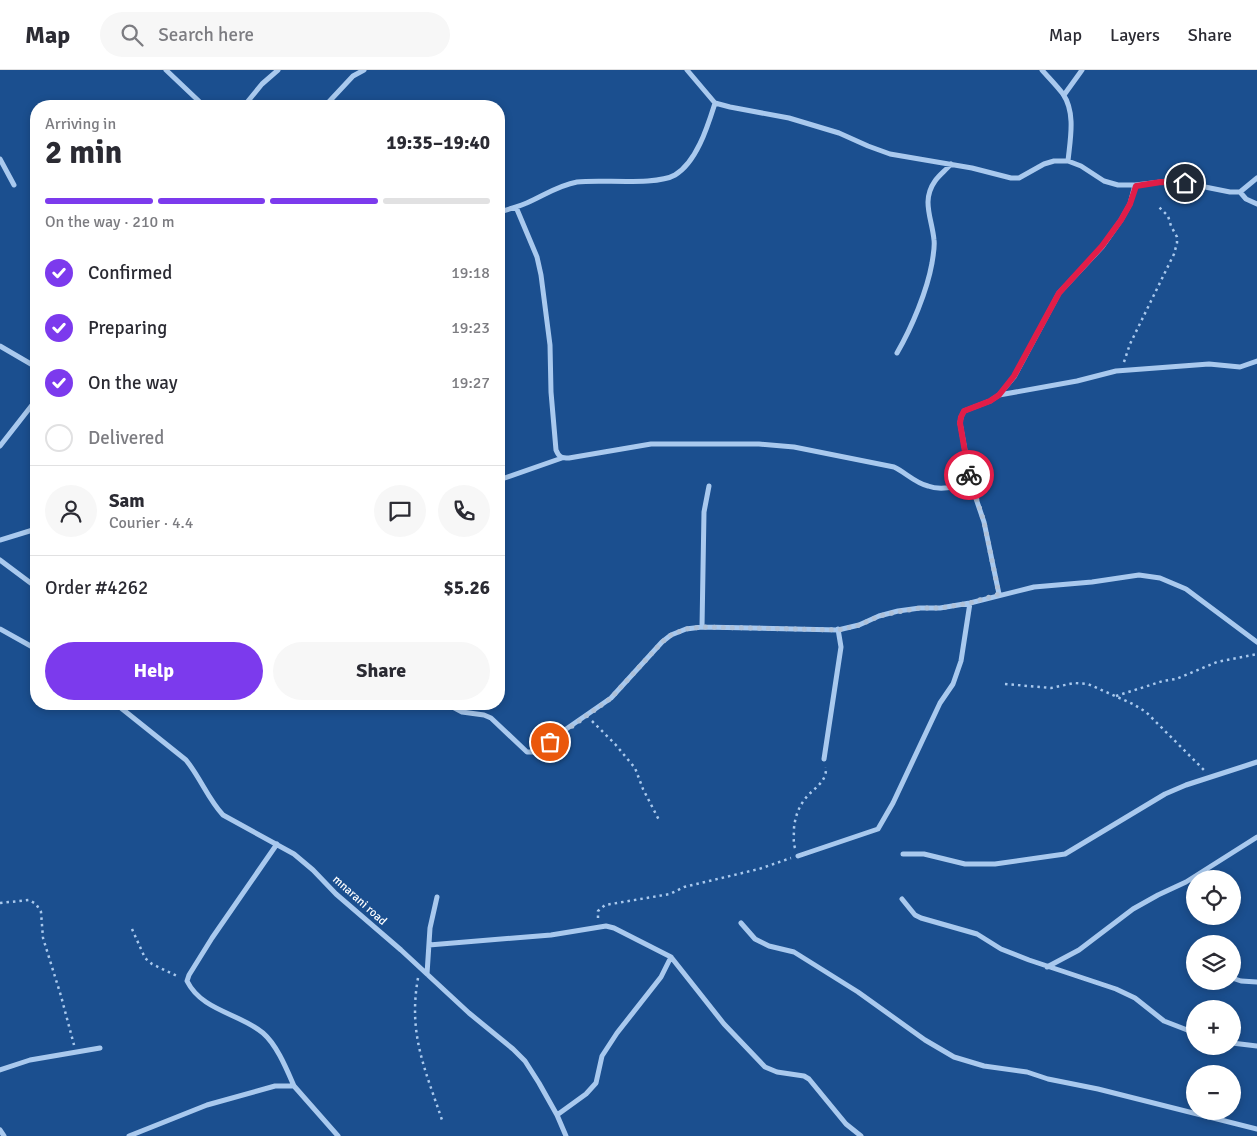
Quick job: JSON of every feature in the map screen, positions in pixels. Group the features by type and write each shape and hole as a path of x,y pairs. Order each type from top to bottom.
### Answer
{"street":[{"path":"166,70 198,100"},
{"path":"249,100 262,84 278,70"},
{"path":"331,100 354,76 364,70"},
{"path":"687,70 702,90 715,103 789,118 839,133 890,154 951,164 1011,178 1020,178 1044,164 1054,161 1068,161 1081,166 1104,181 1118,185 1136,186 1161,182 1185,183 1230,192 1240,192 1257,178"},
{"path":"1042,70 1064,95 1070,110 1072,124 1068,161"},
{"path":"1064,95 1082,70"},
{"path":"505,210 561,186 576,182 652,180 674,176 685,166 697,149 709,123 715,103"},
{"path":"0,159 14,185"},
{"path":"897,353 906,337 928,282 932,263 934,243 927,206 928,193 936,180 951,164"},
{"path":"999,594 984,522 971,484 960,423 961,417 968,408 990,401 999,395 1014,376 1059,293 1102,246 1121,220 1130,204 1136,186"},
{"path":"1240,192 1246,199 1257,204"},
{"path":"516,207 541,274 550,345 550,392 556,450 562,458"},
{"path":"0,346 30,364"},
{"path":"999,395 1077,381 1121,370 1209,364 1240,366 1257,361"},
{"path":"0,446 30,408"},
{"path":"505,478 562,458 651,444 759,444 794,447 894,467 928,486 940,488 971,484"},
{"path":"702,627 704,512 709,486"},
{"path":"0,540 30,531"},
{"path":"0,560 30,582"},
{"path":"458,710 492,718 527,752 541,750 559,734 611,698 662,642 671,635 686,629 702,627 838,630 860,625 879,616 920,608 940,608 970,603 1034,586 1092,582 1139,575 1160,578 1186,589 1257,642"},
{"path":"798,856 878,829 901,786 940,703 953,684 961,661 970,603"},
{"path":"0,629 30,646"},
{"path":"824,759 841,647 838,630"},
{"name":"mnarani road","path":"124,710 186,760 194,770 215,807 223,815 294,854 313,870 336,894 513,1049 525,1061 557,1115 566,1136"},
{"path":"903,854 924,854 965,864 995,864 1065,854 1165,794 1257,762"},
{"path":"1047,967 1079,950 1133,909 1158,894 1186,882 1257,837"},
{"path":"277,844 212,938 189,975 188,981 193,991 216,1008 251,1024 264,1035 282,1060 294,1086 338,1136"},
{"path":"427,974 430,928 437,898"},
{"path":"902,899 915,915 921,918 977,934 1001,949 1047,967 1116,989 1135,998 1164,1021 1186,1029"},
{"path":"741,923 755,939 769,946 794,952 858,992 925,1040 954,1057 984,1066 1027,1072 1048,1079 1098,1089 1257,1129"},
{"path":"429,945 551,935 600,927 614,928 671,957 724,1024 765,1066 777,1072 804,1076 809,1079 846,1124 861,1136"},
{"path":"557,1115 586,1094 596,1083 602,1056 657,983 671,957"},
{"path":"1241,981 1257,982"},
{"path":"1241,1043 1257,1046"},
{"path":"0,1070 30,1060 100,1048"},
{"path":"129,1136 208,1105 275,1086 294,1086"},
{"path":"0,1130 4,1136"}],"path":[{"path":"1121,370 1130,344 1178,243 1168,216 1157,205"},
{"path":"1114,696 1176,679 1218,662 1257,654"},
{"path":"1005,684 1051,688 1082,682 1134,704 1146,712 1212,777"},
{"path":"587,716 615,744 635,768 643,789 659,820"},
{"path":"600,927 598,911 605,905 670,894 684,887 760,870 798,856 794,844 795,820 800,806 806,797 826,777 827,769 824,759"},
{"path":"0,902 29,900 36,904 41,912 43,938 61,996 75,1052"},
{"path":"132,929 145,958 152,964 188,981"},
{"path":"420,967 415,994 415,1027 420,1056 442,1120"}],"way so far":[{"path":"550,742 611,698 662,642 671,635 686,629 733,627 838,630 860,625 879,616 920,608 940,608 970,603 999,594 984,522 969,475"}],"route":[{"path":"969,475 960,423 964,411 990,401 999,395 1014,376 1059,293 1102,246 1121,220 1130,204 1136,186 1161,182 1185,183"}]}
